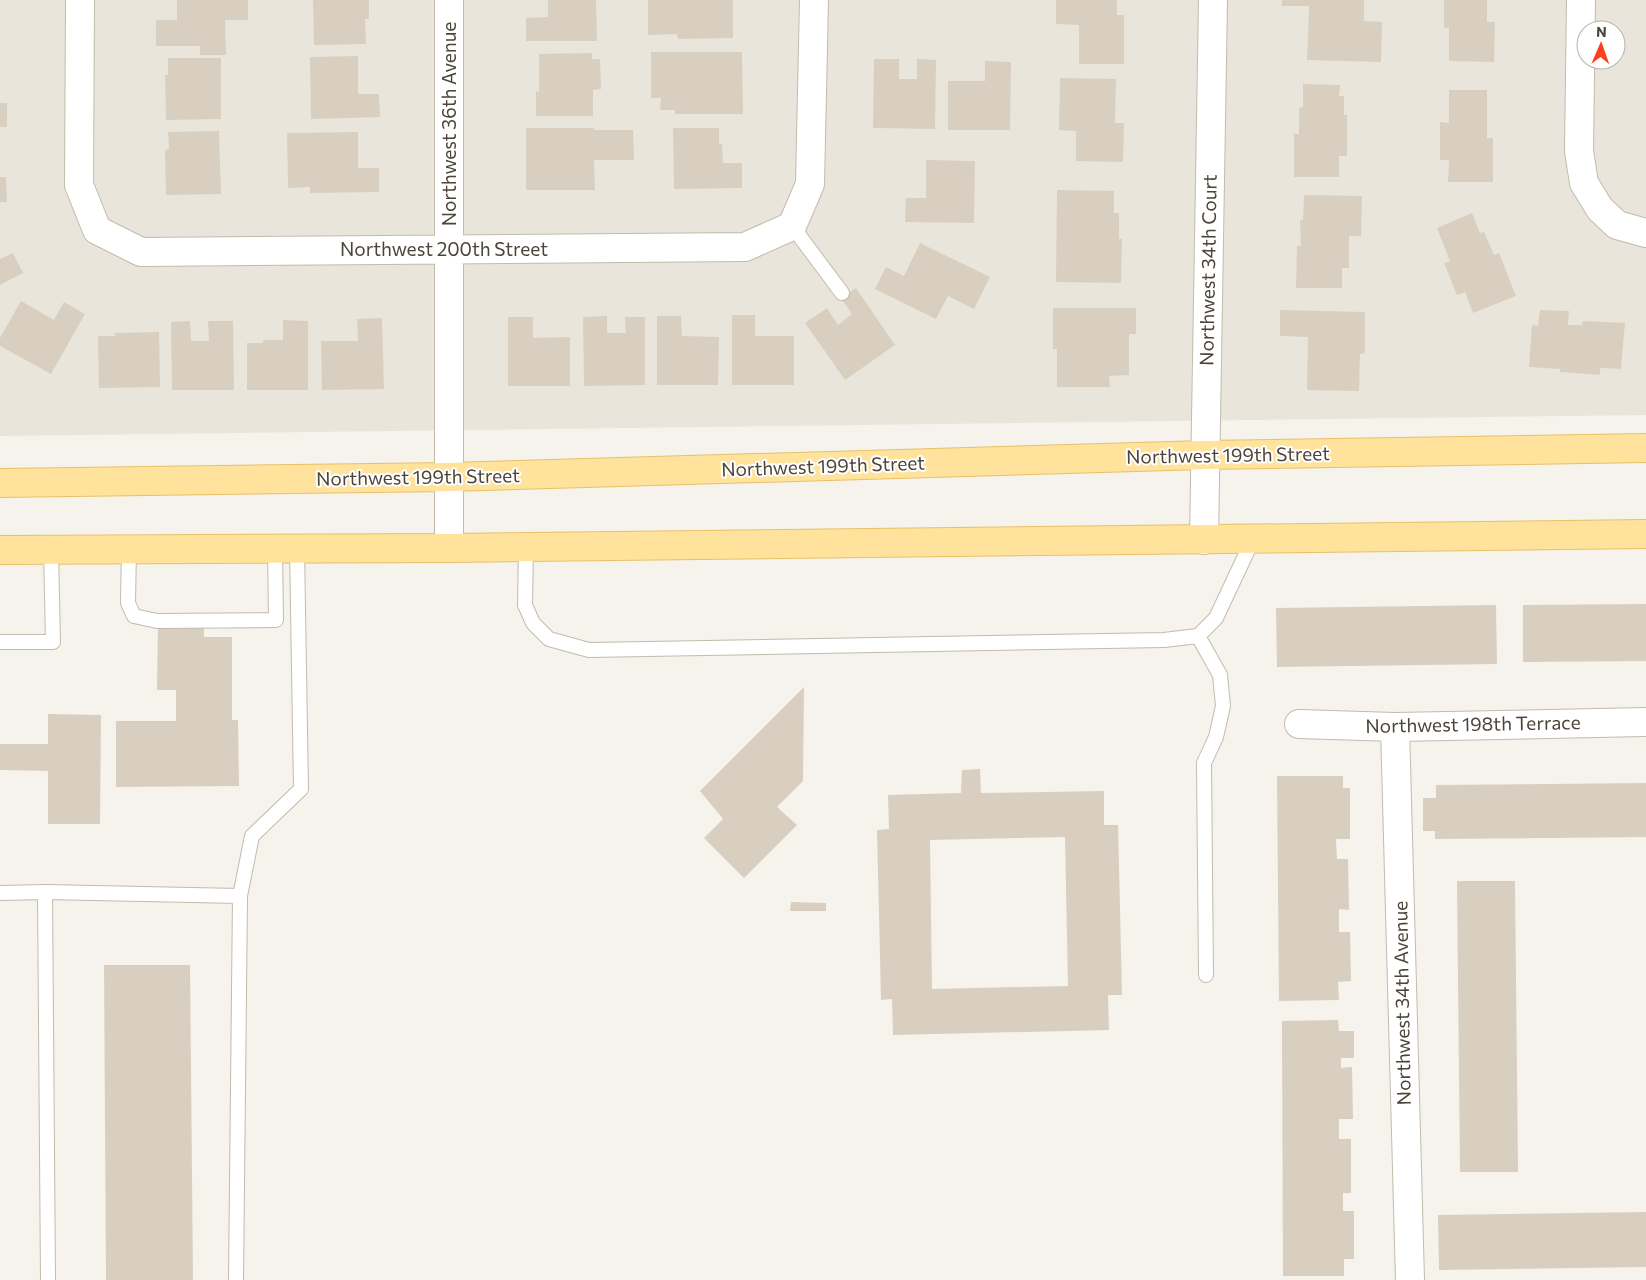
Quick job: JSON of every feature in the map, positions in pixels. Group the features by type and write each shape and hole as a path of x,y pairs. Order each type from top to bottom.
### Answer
{"main road":[{"name":"Northwest 199th Street","path":"0,484 449,477 1205,455 1646,448"},
{"path":"0,550 449,548 1646,534"}],"street":[{"name":"Northwest 200th Street","path":"80,0 79,185 97,230 141,252 745,247 792,226"},
{"name":"Northwest 36th Avenue","path":"448,0 449,548"},
{"path":"792,226 810,184 814,0"},
{"name":"Northwest 34th Court","path":"1204,540 1212,0"},
{"path":"1581,0 1579,151 1584,183 1600,208 1617,225 1646,233"},
{"name":"Northwest 198th Terrace","path":"1300,724 1395,727 1646,722"},
{"name":"Northwest 34th Avenue","path":"1395,727 1410,1280"}],"lane":[{"path":"792,226 842,293"},
{"path":"526,546 525,605 533,623 549,638 589,650 1154,640 1198,636 1216,618 1253,540"},
{"path":"129,549 128,603 134,616 157,621 276,620 286,548"},
{"path":"236,1280 240,896 252,836 301,789 286,548"},
{"path":"0,642 53,642 52,550"},
{"path":"1198,636 1220,675 1223,706 1216,737 1204,763 1206,975"},
{"path":"0,893 45,892 240,896"},
{"path":"45,892 48,1280"}],"shaded area":[{"path":"0,0 1646,0 1646,415 0,436"}],"building":[{"path":"177,0 248,0 248,20 225,20 226,55 200,55 200,46 156,46 156,20 177,20"},
{"path":"313,0 369,0 369,19 365,19 366,44 314,45"},
{"path":"548,0 596,0 597,41 526,41 526,18 548,17"},
{"path":"648,0 733,0 733,38 678,39 677,34 648,35"},
{"path":"1056,0 1117,0 1117,15 1124,15 1124,64 1079,64 1079,25 1056,24"},
{"path":"1282,0 1364,0 1364,21 1382,22 1381,62 1307,60 1309,6 1282,6"},
{"path":"1444,0 1487,0 1487,22 1495,22 1494,62 1449,61 1449,28 1444,28"},
{"path":"651,52 742,52 743,114 675,114 675,110 660,110 661,98 651,98"},
{"path":"592,53 592,59 600,59 601,89 593,90 593,116 536,116 536,91 539,92 539,54"},
{"path":"358,56 358,94 379,94 380,117 311,119 310,57"},
{"path":"168,58 221,58 221,119 166,120 165,75 168,75"},
{"path":"874,59 899,59 899,79 917,79 917,59 936,60 935,129 873,128"},
{"path":"985,61 1011,62 1010,130 948,130 948,81 985,81"},
{"path":"1060,78 1116,79 1115,123 1124,123 1123,162 1076,161 1076,131 1059,130"},
{"path":"1303,84 1340,85 1339,96 1344,96 1344,115 1347,115 1347,156 1339,156 1339,177 1294,177 1294,134 1299,134 1299,108 1303,107"},
{"path":"1449,90 1487,90 1487,138 1493,138 1493,182 1448,182 1449,160 1440,160 1440,122 1449,123"},
{"path":"0,103 7,103 7,127 0,127"},
{"path":"526,128 633,130 634,160 594,160 595,190 526,190"},
{"path":"673,128 719,128 719,144 722,144 723,163 742,163 742,188 674,189"},
{"path":"219,131 221,194 166,195 165,150 169,149 168,132"},
{"path":"358,132 358,168 379,168 379,192 310,193 310,187 288,188 287,133"},
{"path":"926,160 975,161 974,223 905,222 906,198 926,198"},
{"path":"0,177 6,177 7,202 0,202"},
{"path":"1057,190 1114,191 1114,213 1119,213 1119,239 1122,239 1121,283 1056,282"},
{"path":"1304,195 1362,196 1361,236 1349,236 1349,268 1342,268 1342,288 1296,288 1297,246 1301,246 1300,220 1303,220"},
{"path":"1472,213 1480,233 1484,232 1494,255 1499,253 1516,296 1473,313 1465,292 1457,295 1444,263 1450,261 1437,228"},
{"path":"920,243 990,277 974,309 948,296 936,319 875,289 886,267 904,276"},
{"path":"13,253 23,273 0,285 0,259"},
{"path":"856,288 895,345 845,380 805,323 827,308 838,325 852,314 841,298"},
{"path":"21,301 54,320 64,302 85,314 51,374 0,346 0,338"},
{"path":"1053,308 1136,308 1136,334 1129,334 1129,375 1109,376 1110,387 1057,387 1057,349 1053,349"},
{"path":"1280,310 1365,312 1365,353 1360,354 1359,391 1307,390 1308,337 1280,336"},
{"path":"1540,310 1569,311 1568,325 1582,325 1583,321 1625,323 1621,369 1600,368 1600,375 1529,367 1532,325 1538,326"},
{"path":"732,315 755,315 755,336 794,336 794,385 732,385"},
{"path":"607,316 607,333 626,333 625,317 645,317 645,385 584,386 583,317"},
{"path":"657,316 681,316 682,336 719,337 718,385 657,385"},
{"path":"508,317 533,317 533,338 570,337 570,386 508,386"},
{"path":"382,318 384,389 322,390 321,341 358,341 357,319"},
{"path":"283,320 308,321 308,390 247,390 247,343 263,343 263,340 283,340"},
{"path":"190,321 191,341 209,341 208,321 233,321 234,390 172,390 171,322"},
{"path":"159,332 160,387 99,388 98,336 115,336 115,333"},
{"path":"1646,604 1646,661 1523,662 1523,605"},
{"path":"1496,605 1497,664 1277,667 1276,608"},
{"path":"204,624 204,637 232,637 232,720 238,720 239,786 116,787 116,721 176,721 176,690 157,690 158,625"},
{"path":"804,687 803,781 777,807 797,825 744,878 704,838 723,819 700,791"},
{"path":"48,714 101,715 100,824 48,824 48,771 0,770 0,744 48,744"},
{"path":"980,769 981,793 1104,791 1104,825 1118,825 1122,995 1108,995 1109,1030 893,1035 892,999 881,1000 877,830 889,829 888,795 961,793 962,770","holes":["1065,837 1068,986 932,989 930,840"]},
{"path":"1277,776 1343,776 1343,788 1350,788 1350,839 1336,839 1337,859 1348,859 1349,910 1339,909 1339,932 1350,932 1351,981 1338,982 1339,1000 1279,1001"},
{"path":"1646,783 1646,837 1435,839 1435,831 1423,831 1423,798 1436,798 1436,785"},
{"path":"1457,881 1515,881 1518,1172 1460,1172"},
{"path":"791,902 826,903 826,911 790,911"},
{"path":"104,965 190,965 193,1280 106,1280"},
{"path":"1338,1020 1339,1031 1354,1031 1354,1058 1341,1058 1341,1068 1352,1067 1353,1119 1339,1119 1339,1139 1351,1139 1351,1193 1343,1193 1343,1211 1354,1211 1354,1259 1344,1259 1344,1276 1283,1276 1282,1021"},
{"path":"1646,1212 1646,1267 1439,1270 1438,1215"}]}
